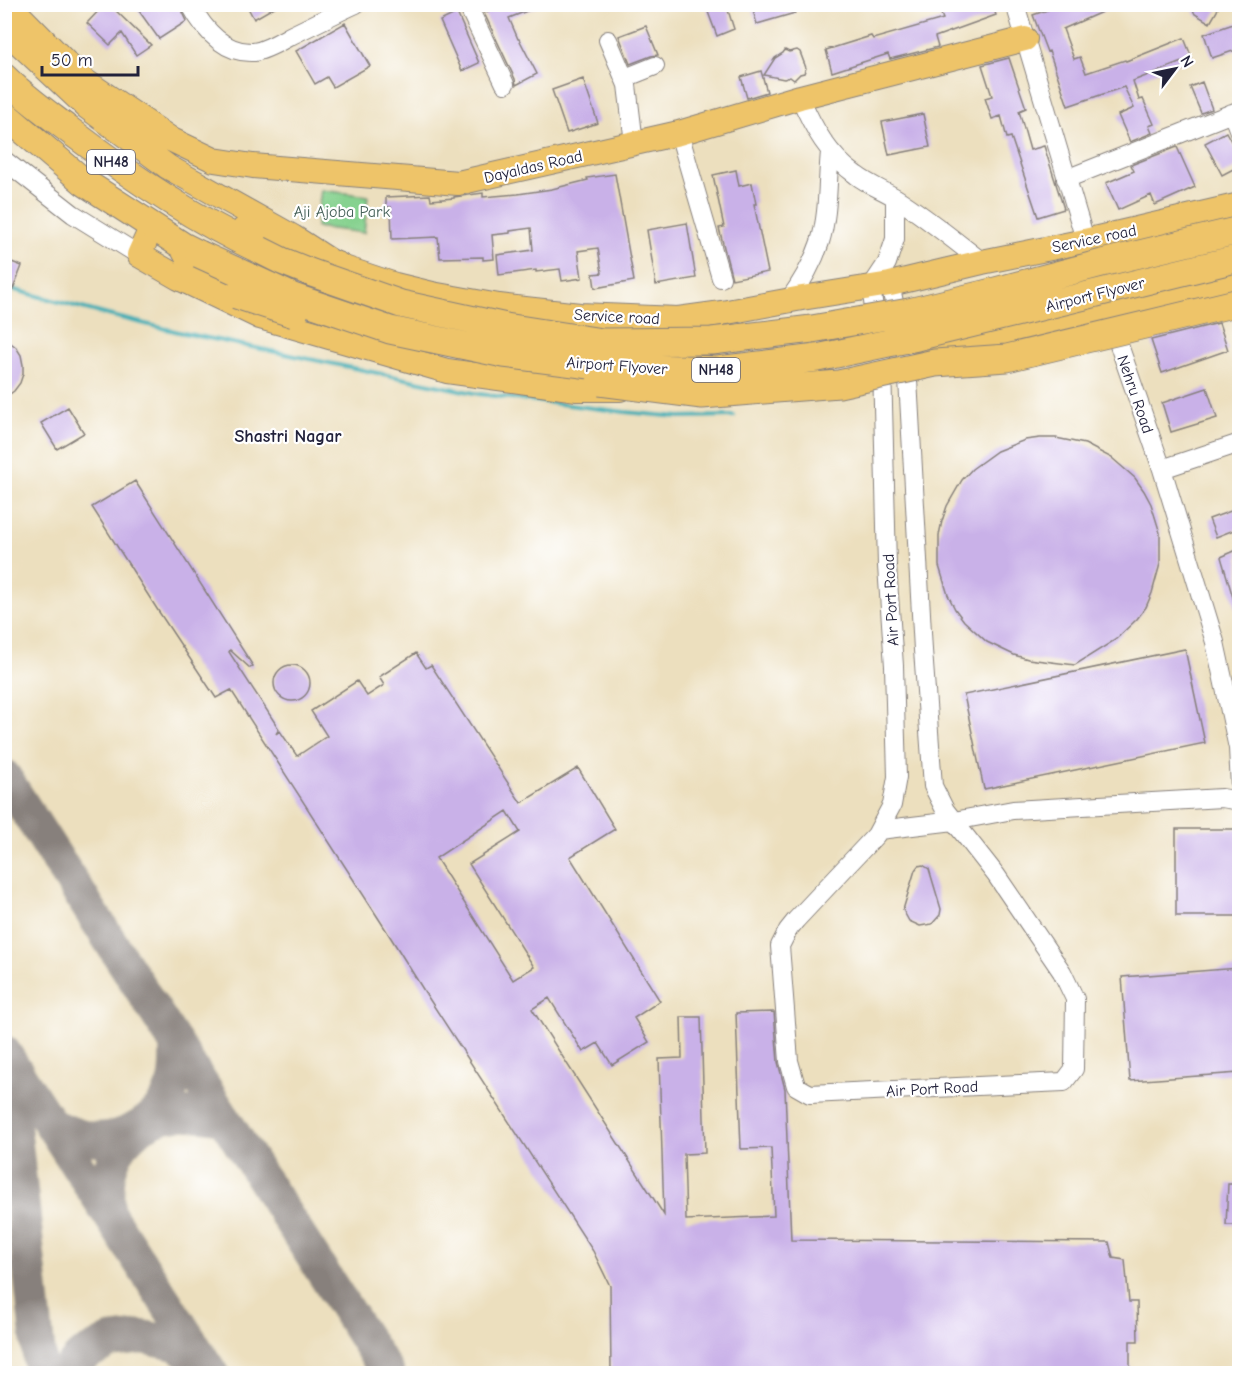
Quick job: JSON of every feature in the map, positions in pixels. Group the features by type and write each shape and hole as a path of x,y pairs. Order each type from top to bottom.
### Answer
{"highway":[{"name":"NH48","path":"4,77 21,93 106,158 226,233"},
{"name":"NH48","path":"4,114 84,182 191,250"},
{"path":"226,233 245,230 338,266"},
{"name":"Airport Flyover","path":"226,233 312,273 401,303 506,327 602,342 712,341 812,329 909,312 1239,230"},
{"path":"191,250 197,273 236,294 346,332 414,352 488,368 702,395 839,384 935,363 1007,358 1239,302"},
{"name":"Airport Flyover","path":"191,250 293,297 390,330 504,354 606,367 717,370 818,358 906,339 1239,258"}],"main road":[{"path":"8,4 54,64"},
{"path":"4,28 54,64"},
{"name":"Dayaldas Road","path":"54,64 82,79 171,140 214,160 253,166 458,183 679,133 800,98 1025,39"},
{"name":"Service road","path":"54,64 87,107 168,167 293,237 338,266 432,294 499,306 580,315 678,319 722,313 881,285 1239,205"},
{"path":"1197,215 1213,282"},
{"path":"152,226 139,255 260,317 447,371 577,389 713,388 816,380 907,361 1106,308 1239,277"}],"street":[{"path":"190,4 200,23 221,44 240,51 255,52 344,7"},
{"path":"467,4 505,84"},
{"name":"Nehru Road","path":"1015,4 1106,308 1162,468 1215,642 1239,748 1239,787"},
{"path":"608,39 627,85 634,143"},
{"path":"625,78 654,66"},
{"path":"800,98 810,122 830,152 855,175 895,198 982,262"},
{"path":"1066,179 1236,112 1239,134"},
{"path":"679,133 721,278"},
{"path":"789,300 805,274 820,241 827,200 830,152"},
{"path":"4,160 73,214 139,255"},
{"path":"881,285 895,239 895,198"},
{"name":"Air Port Road","path":"881,285 907,361 922,650 933,786 945,810 996,875 1062,972 1075,999 1074,1069 1064,1082 810,1094 796,1086 789,1061 780,946 796,920 876,835 892,805 897,777 894,666 887,566 881,285"},
{"path":"1162,468 1239,443"},
{"path":"879,830 954,821 1013,810 1222,798 1239,801"}],"green space":[{"name":"Aji Ajoba Park","path":"321,190 368,196 364,233 316,227"}],"building":[{"path":"105,4 109,4 151,45 136,55 122,33 110,45 87,23"},
{"path":"134,4 179,4 187,21 159,39"},
{"path":"246,4 280,4 254,19"},
{"path":"502,4 542,5 509,18 537,74 516,85 484,13"},
{"path":"705,4 726,4 734,29 717,36"},
{"path":"751,4 792,4 795,13 757,24"},
{"path":"937,4 992,4 996,15 935,37 938,47 890,59 888,54 832,72 826,50 871,36 873,39 943,19"},
{"path":"1064,4 1120,4 1063,29 1074,59 1080,57 1086,73 1126,61 1184,38 1192,58 1133,81 1139,100 1143,99 1154,124 1149,126 1152,133 1130,142 1118,115 1134,108 1124,87 1068,106 1049,51 1047,52 1033,15"},
{"path":"1190,4 1219,4 1210,23 1195,14"},
{"path":"457,13 479,63 462,71 440,21"},
{"path":"1239,22 1239,49 1212,58 1204,34"},
{"path":"345,23 370,66 333,87 327,77 315,84 296,51"},
{"path":"646,26 658,55 630,64 619,36"},
{"path":"785,50 800,52 806,68 804,73 794,80 790,77 784,79 764,75 775,58"},
{"path":"1009,58 1026,108 1019,111 1030,150 1044,146 1064,209 1038,217 1011,137 1007,138 1001,116 992,119 985,98 992,96 982,65"},
{"path":"761,71 767,92 747,98 741,77"},
{"path":"583,79 598,123 567,133 552,90"},
{"path":"1202,82 1212,109 1201,113 1190,87"},
{"path":"923,114 930,147 889,155 882,122"},
{"path":"1226,132 1239,156 1239,166 1222,175 1205,143"},
{"path":"1177,147 1195,187 1155,205 1151,195 1118,210 1106,183 1134,171 1131,165"},
{"path":"736,170 739,186 752,183 768,272 732,279 719,228 724,227 713,175"},
{"path":"615,174 634,281 595,288 593,274 602,273 598,248 578,251 582,278 562,281 560,269 499,275 497,255 533,250 531,228 492,235 494,259 483,260 483,257 440,258 438,237 392,239 391,207 386,207 386,197 430,195 431,200 483,193 483,197 518,194 552,189 588,180 587,178"},
{"path":"687,223 696,278 656,285 647,230"},
{"path":"4,259 22,266 13,289 4,286"},
{"path":"1219,323 1228,350 1162,373 1151,340"},
{"path":"4,338 16,347 21,355 23,374 14,391 4,398"},
{"path":"1207,388 1217,418 1171,432 1162,403"},
{"path":"68,407 84,433 57,449 41,423"},
{"path":"1056,438 1085,444 1112,458 1135,478 1144,491 1151,504 1160,533 1160,564 1146,607 1115,640 1075,665 1028,659 987,642 964,621 955,609 939,566 939,535 942,521 947,506 962,480 972,469 997,451 1025,440"},
{"path":"135,481 253,666 250,668 230,650 229,652 279,729 276,734 280,731 297,756 327,736 311,711 357,681 367,696 384,685 379,677 416,653 426,668 431,665 521,803 578,768 615,829 570,857 660,1001 634,1018 649,1042 612,1065 598,1043 583,1052 549,998 532,1009 664,1215 659,1059 682,1058 681,1017 701,1017 705,1153 684,1154 686,1220 774,1216 771,1148 741,1149 736,1013 774,1012 778,1062 785,1089 791,1240 1109,1242 1113,1258 1125,1260 1129,1302 1137,1302 1138,1341 1130,1341 1130,1374 611,1374 610,1286 593,1251 231,690 216,698 92,507","holes":["507,811 520,832 469,864 534,967 513,980 436,858"]},
{"path":"1239,508 1239,528 1216,537 1209,519"},
{"path":"1239,549 1239,611 1237,611 1221,557"},
{"path":"1185,649 1205,743 984,789 964,695"},
{"path":"292,665 304,671 310,683 304,695 292,701 280,695 274,683 280,671"},
{"path":"1176,829 1239,829 1239,916 1176,916"},
{"path":"923,865 929,869 941,909 940,915 932,924 920,926 909,921 903,910 915,870 918,866"},
{"path":"1239,968 1239,1073 1130,1081 1122,977"},
{"path":"1228,1184 1239,1184 1239,1225 1226,1225"}],"waterway":[{"path":"4,287 179,332 479,394 679,417 734,416"}],"taxiway":[{"path":"4,776 388,1374"},
{"path":"52,1126 83,1137 102,1139 129,1132 142,1125 162,1106 169,1094 175,1076 176,1043"},
{"path":"4,1052 212,1374"},
{"path":"4,1063 11,1098 41,1374"},
{"path":"108,1212 108,1184 112,1162 133,1133 154,1120 178,1114 224,1118"},
{"path":"65,1374 80,1357 110,1341 143,1337 176,1344 204,1362"}],"district":[{"name":"Shastri Nagar","path":"288,436"}]}
